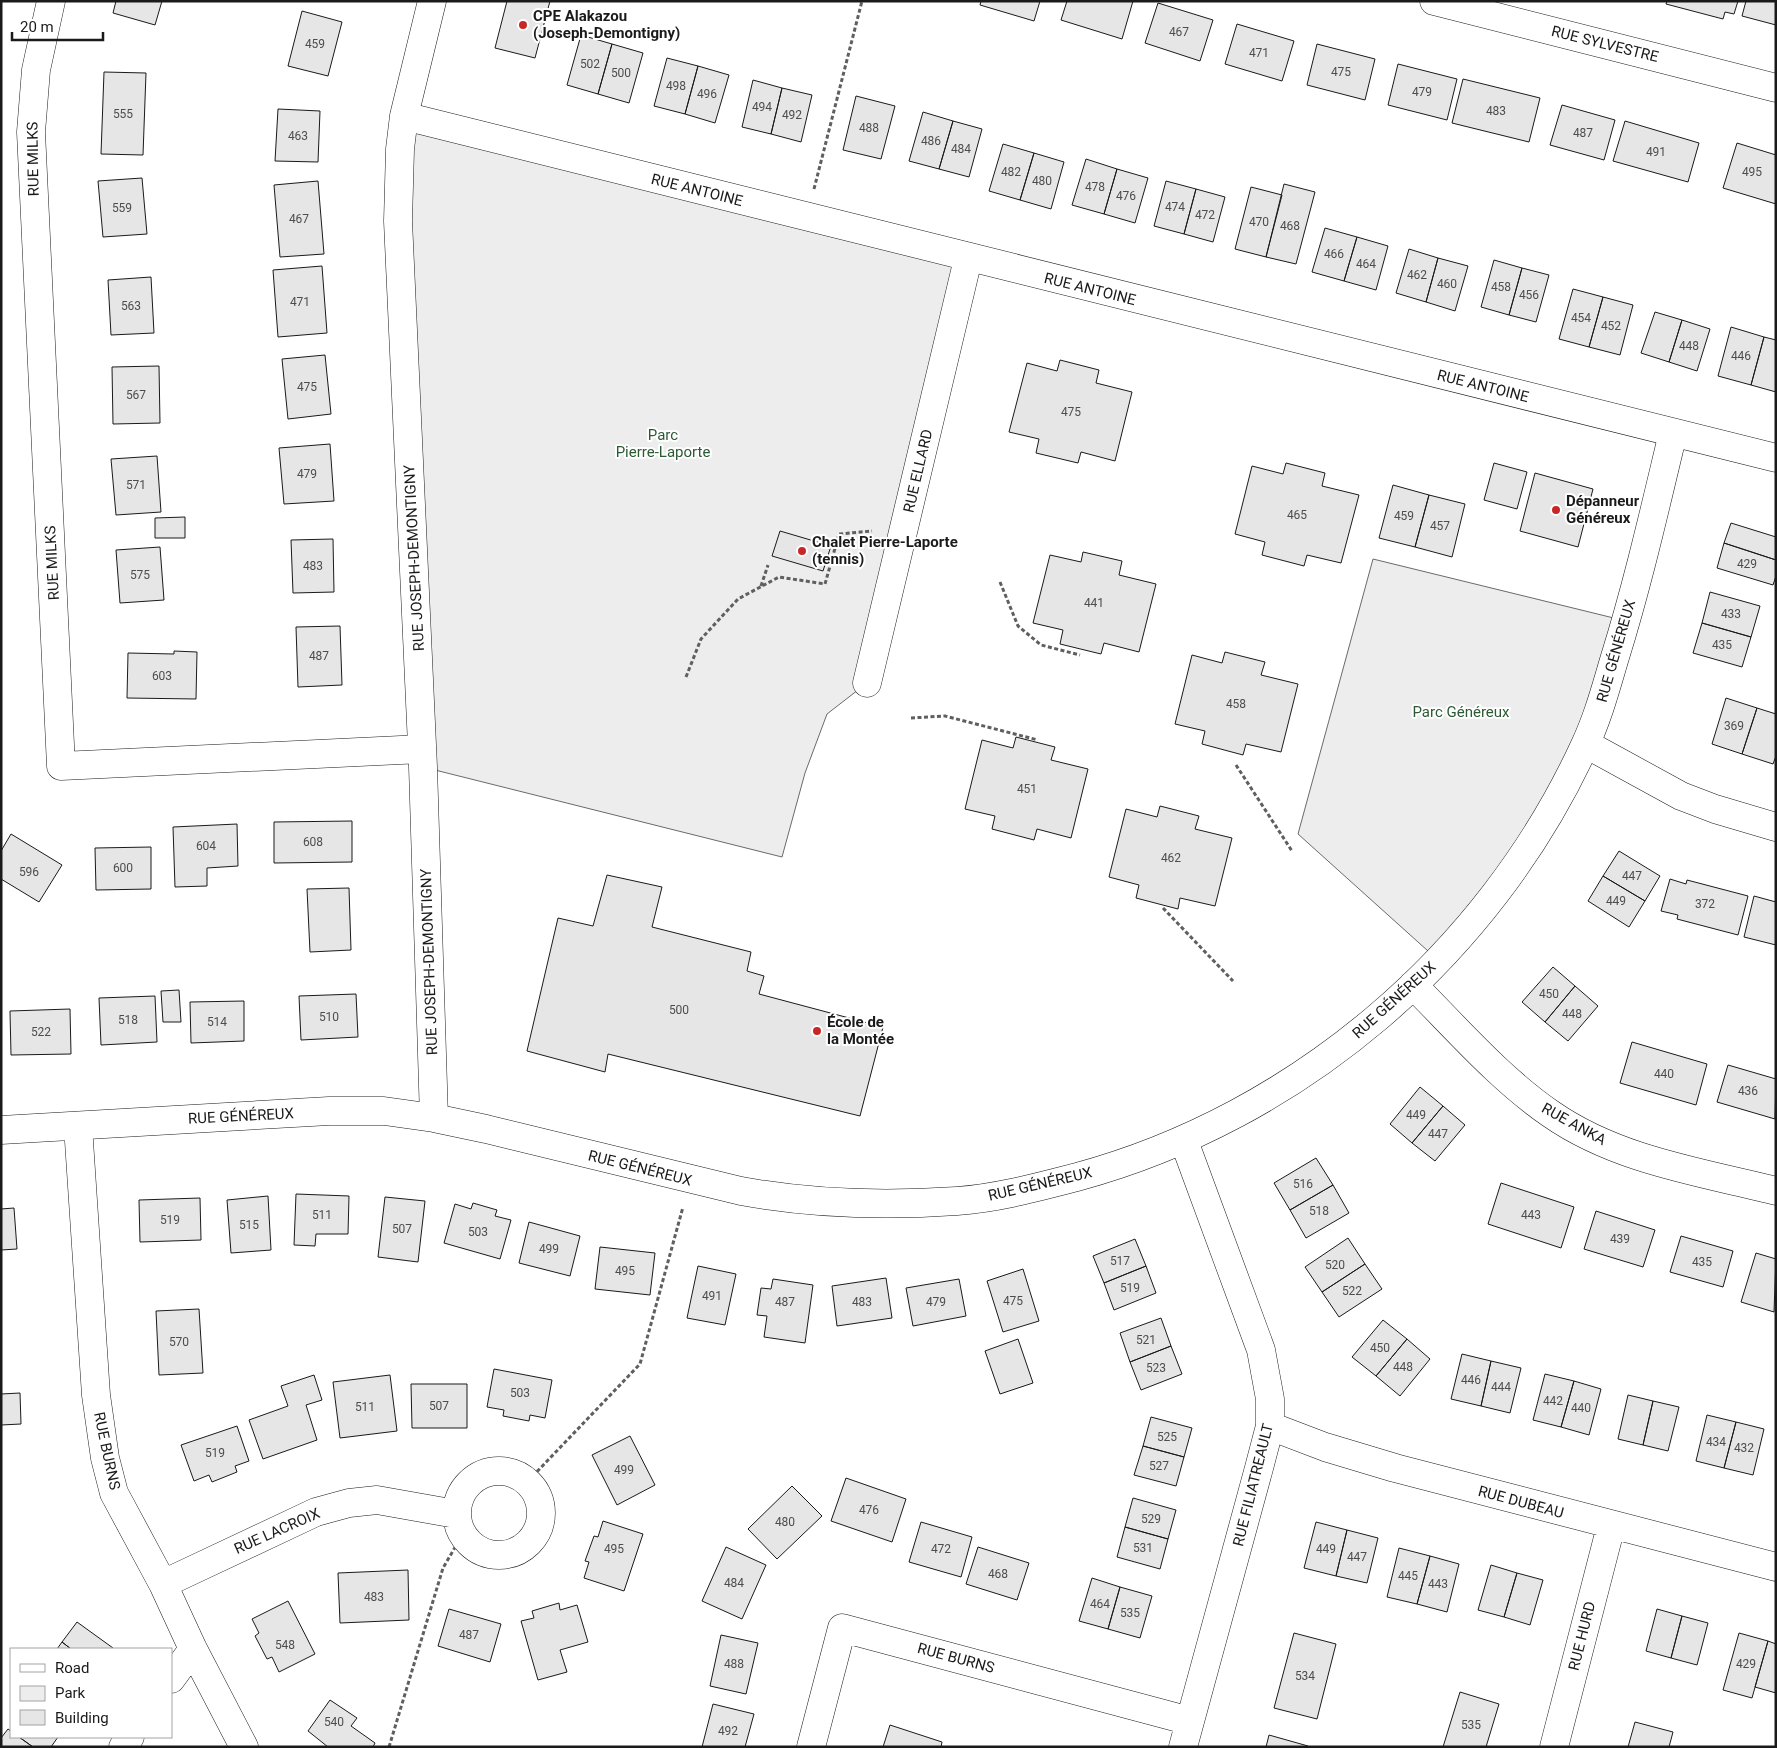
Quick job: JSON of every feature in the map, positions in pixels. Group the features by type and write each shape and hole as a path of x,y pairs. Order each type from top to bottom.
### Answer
{"street":[{"name":"RUE MILKS","path":"51,1 36,70 31,132 61,766 422,750"},
{"name":"RUE JOSEPH-DEMONTIGNY","path":"432,1 404,116 400,150 398,221 422,750 434,1118"},
{"name":"RUE SYLVESTRE","path":"1434,1 1776,88"},
{"name":"RUE ANTOINE","path":"404,116 968,259 1776,458"},
{"name":"RUE ELLARD","path":"868,683 968,259"},
{"name":"RUE GÉNÉREUX","path":"1,1130 329,1111 384,1111 434,1118 690,1180 781,1198 825,1202 959,1200 1049,1184 1131,1161 1184,1140 1249,1107 1318,1063 1356,1035 1413,985 1461,935 1508,876 1568,780 1586,744 1626,621 1673,433"},
{"path":"1586,744 1682,796 1715,809 1776,828"},
{"name":"RUE ANKA","path":"1413,985 1529,1098 1577,1130 1623,1151 1649,1159 1776,1191"},
{"name":"RUE BURNS","path":"78,1126 96,1394 105,1458 114,1493 163,1584 193,1649 244,1747"},
{"name":"RUE FILIATREAULT","path":"1183,1747 1270,1426 1270,1399 1261,1350 1184,1140"},
{"name":"RUE DUBEAU","path":"1270,1426 1325,1447 1395,1468 1610,1526 1776,1567"},
{"path":"491,1470 515,1473 528,1481 537,1492 542,1514 536,1535 526,1546 513,1553 498,1556 484,1553 471,1545 459,1524 462,1492 469,1482 491,1470"},
{"name":"RUE LACROIX","path":"163,1584 301,1518 349,1503 377,1500 459,1524"},
{"name":"RUE HURD","path":"1554,1747 1610,1526"},
{"name":"RUE BURNS","path":"811,1747 842,1628 1190,1721"},
{"path":"172,1678 193,1649"}],"path":[{"path":"814,190 862,1"},
{"path":"686,677 701,639 738,599 779,578 826,584 839,534 865,530 903,534"},
{"path":"761,587 768,565"},
{"path":"1000,582 1018,626 1041,645 1080,655"},
{"path":"911,718 945,716 1038,740"},
{"path":"1236,765 1292,851"},
{"path":"1163,908 1233,981"},
{"path":"528,1481 640,1364 690,1180"},
{"path":"389,1747 443,1568 459,1524"}],"green space":[{"name":"Parc Pierre-Laporte","path":"404,116 968,259 867,683 827,714 805,773 782,857 423,767"},
{"name":"Parc Généreux","path":"1373,559 1626,621 1586,744 1438,960 1298,834"}],"building":[{"path":"116,1 162,1 155,25 113,13"},
{"name":"CPE Alakazou (Joseph-Demontigny)","path":"507,1 550,1 535,58 495,48"},
{"path":"981,1 1040,1 1034,21 980,5"},
{"path":"1067,1 1133,1 1122,39 1061,20"},
{"path":"1667,1 1738,1 1734,14 1725,12 1723,19 1666,4"},
{"path":"1746,1 1776,1 1776,25 1742,16"},
{"path":"1158,3 1213,20 1200,61 1145,43"},
{"path":"302,11 342,22 328,76 288,66"},
{"path":"1237,24 1294,41 1282,81 1225,64"},
{"path":"581,35 612,44 598,94 567,85"},
{"path":"612,44 643,53 629,103 598,94"},
{"path":"1317,44 1375,59 1365,100 1307,85"},
{"path":"667,58 698,66 685,114 654,106"},
{"path":"1398,64 1457,79 1447,120 1388,105"},
{"path":"698,66 729,75 715,123 685,114"},
{"path":"104,72 146,73 143,155 101,154"},
{"path":"1463,79 1540,98 1529,142 1452,123"},
{"path":"753,80 782,88 771,134 742,127"},
{"path":"782,88 812,95 801,142 771,134"},
{"path":"856,96 895,106 881,159 843,150"},
{"path":"1562,105 1615,120 1604,160 1550,145"},
{"path":"278,109 320,111 318,162 275,161"},
{"path":"923,112 953,121 939,169 909,161"},
{"path":"953,121 982,129 969,177 939,169"},
{"path":"1625,121 1699,143 1688,182 1613,161"},
{"path":"1737,143 1776,155 1776,204 1723,188"},
{"path":"1003,144 1034,153 1020,200 989,191"},
{"path":"1034,153 1064,162 1051,209 1020,200"},
{"path":"1086,159 1117,169 1104,214 1072,205"},
{"path":"1117,169 1148,178 1135,223 1104,214"},
{"path":"142,178 147,234 103,237 98,181"},
{"path":"318,181 324,254 280,257 274,185"},
{"path":"1166,181 1196,189 1184,234 1154,226"},
{"path":"1284,184 1315,192 1296,264 1266,257"},
{"path":"1251,187 1282,195 1266,257 1235,249"},
{"path":"1196,189 1225,197 1213,242 1184,234"},
{"path":"1325,228 1357,237 1344,281 1312,272"},
{"path":"1357,237 1388,246 1376,290 1344,281"},
{"path":"1409,249 1438,258 1426,302 1396,293"},
{"path":"1438,258 1468,266 1455,311 1426,302"},
{"path":"1494,260 1522,268 1509,315 1481,307"},
{"path":"322,266 327,333 278,337 273,270"},
{"path":"1522,268 1549,275 1536,322 1509,315"},
{"path":"151,277 154,333 111,335 108,280"},
{"path":"1573,289 1603,297 1589,347 1559,339"},
{"path":"1603,297 1633,305 1620,355 1589,347"},
{"path":"1655,312 1682,320 1669,362 1641,353"},
{"path":"1682,320 1710,329 1697,371 1669,362"},
{"path":"1731,327 1764,337 1751,385 1718,376"},
{"path":"1764,337 1776,340 1776,392 1751,385"},
{"path":"325,355 331,414 288,419 282,359"},
{"path":"1060,360 1099,370 1096,383 1132,392 1115,461 1081,452 1078,463 1036,453 1039,439 1009,432 1027,363 1057,371"},
{"path":"159,366 160,423 113,424 112,367"},
{"path":"330,444 334,501 284,504 279,448"},
{"path":"157,456 161,512 116,515 111,459"},
{"path":"1286,463 1325,473 1322,486 1359,495 1341,563 1307,555 1304,566 1262,555 1265,542 1235,534 1252,466 1283,474"},
{"path":"1494,463 1527,472 1517,509 1484,500"},
{"name":"Dépanneur Généreux","path":"1535,473 1593,489 1578,547 1520,531"},
{"path":"1393,485 1429,495 1415,547 1379,538"},
{"path":"1429,495 1465,504 1452,557 1415,547"},
{"path":"185,517 185,538 155,538 155,518"},
{"path":"1731,523 1776,537 1776,560 1724,543"},
{"name":"Chalet Pierre-Laporte (tennis)","path":"780,531 831,546 823,571 772,556"},
{"path":"333,539 334,592 293,593 291,540"},
{"path":"1724,543 1776,560 1776,576 1773,585 1717,568"},
{"path":"160,547 164,600 120,603 116,550"},
{"path":"1083,552 1122,561 1119,575 1156,584 1139,652 1104,643 1101,654 1060,644 1063,630 1033,623 1050,555 1081,562"},
{"path":"1710,592 1760,606 1751,637 1702,623"},
{"path":"1702,623 1751,637 1742,667 1693,653"},
{"path":"340,626 342,685 298,687 296,627"},
{"path":"174,651 197,652 196,699 127,698 128,653 174,654"},
{"path":"1225,652 1265,662 1261,675 1298,684 1281,752 1246,744 1243,755 1202,744 1205,731 1175,724 1192,655 1222,663"},
{"path":"1726,698 1757,708 1742,754 1712,744"},
{"path":"1757,708 1776,714 1776,756 1773,764 1742,754"},
{"path":"1016,737 1055,747 1051,760 1088,769 1071,838 1037,829 1034,840 992,829 995,816 965,809 982,740 1013,748"},
{"path":"1160,806 1199,816 1195,829 1232,838 1215,906 1180,898 1178,909 1136,898 1139,885 1109,877 1126,809 1157,817"},
{"path":"352,821 352,862 274,863 274,822"},
{"path":"237,824 238,866 207,868 207,886 175,887 173,827"},
{"path":"11,834 62,865 39,902 1,879 1,851"},
{"path":"151,847 151,889 96,890 95,848"},
{"path":"1619,851 1660,876 1645,901 1603,876"},
{"path":"607,875 662,887 652,927 751,952 747,971 764,976 759,994 883,1027 860,1116 608,1054 605,1072 527,1051 558,918 593,926"},
{"path":"1603,876 1645,901 1629,927 1588,901"},
{"path":"1670,879 1686,884 1687,880 1748,896 1738,935 1677,919 1678,915 1661,911"},
{"path":"349,888 351,950 310,952 307,889"},
{"path":"1754,896 1776,902 1776,945 1744,937"},
{"path":"1553,967 1575,986 1545,1022 1522,1002"},
{"path":"1575,986 1598,1006 1568,1041 1545,1022"},
{"path":"179,990 181,1022 163,1022 161,991"},
{"path":"356,994 358,1037 301,1040 299,996"},
{"path":"155,996 157,1042 101,1045 99,998"},
{"path":"244,1001 244,1041 191,1043 190,1002"},
{"path":"70,1009 71,1054 11,1055 10,1011"},
{"path":"1632,1042 1707,1064 1696,1105 1620,1083"},
{"path":"1728,1065 1776,1079 1775,1119 1717,1102"},
{"path":"1420,1087 1443,1106 1412,1143 1390,1124"},
{"path":"1443,1106 1465,1125 1435,1161 1412,1143"},
{"path":"1316,1158 1333,1185 1290,1210 1274,1183"},
{"path":"1501,1183 1574,1207 1561,1248 1488,1224"},
{"path":"1333,1185 1349,1213 1306,1238 1290,1210"},
{"path":"296,1194 349,1196 348,1234 316,1234 315,1246 294,1245"},
{"path":"268,1196 271,1250 231,1253 227,1200"},
{"path":"385,1197 425,1201 418,1262 378,1257"},
{"path":"200,1198 201,1240 140,1242 139,1200"},
{"path":"473,1203 497,1210 495,1216 511,1220 500,1259 444,1243 455,1204 471,1209"},
{"path":"14,1208 17,1249 1,1250 1,1209"},
{"path":"1596,1211 1655,1230 1643,1267 1584,1249"},
{"path":"529,1222 580,1236 570,1276 519,1263"},
{"path":"1681,1236 1733,1251 1723,1287 1670,1272"},
{"path":"1348,1238 1365,1264 1322,1292 1305,1267"},
{"path":"1135,1239 1146,1266 1104,1283 1093,1256"},
{"path":"600,1247 655,1253 650,1295 595,1289"},
{"path":"1756,1253 1776,1259 1774,1312 1741,1302"},
{"path":"1365,1264 1382,1289 1339,1317 1322,1292"},
{"path":"698,1266 736,1274 725,1325 687,1318"},
{"path":"1146,1266 1156,1293 1114,1310 1104,1283"},
{"path":"1023,1269 1039,1321 1003,1332 987,1281"},
{"path":"886,1278 892,1318 837,1326 832,1286"},
{"path":"773,1279 813,1285 805,1343 764,1337 767,1316 757,1315 761,1288 771,1289"},
{"path":"959,1279 966,1316 913,1326 906,1288"},
{"path":"199,1309 203,1373 159,1375 156,1311"},
{"path":"1161,1318 1171,1346 1130,1362 1120,1333"},
{"path":"1383,1320 1407,1339 1376,1376 1352,1357"},
{"path":"1018,1339 1033,1383 1000,1394 985,1351"},
{"path":"1407,1339 1430,1359 1400,1396 1376,1376"},
{"path":"1171,1346 1182,1374 1141,1390 1130,1362"},
{"path":"1462,1354 1491,1361 1481,1406 1451,1399"},
{"path":"1491,1361 1521,1368 1510,1413 1481,1406"},
{"path":"494,1369 552,1380 545,1418 530,1415 529,1421 503,1416 504,1410 487,1407"},
{"path":"1545,1374 1574,1381 1561,1427 1533,1420"},
{"path":"314,1375 322,1400 306,1405 317,1440 263,1459 249,1420 288,1406 281,1386"},
{"path":"390,1375 397,1431 340,1438 333,1382"},
{"path":"1574,1381 1601,1389 1589,1435 1561,1427"},
{"path":"411,1384 467,1384 467,1428 412,1428"},
{"path":"20,1393 21,1424 1,1425 1,1394"},
{"path":"1628,1395 1653,1401 1643,1445 1618,1439"},
{"path":"1653,1401 1679,1407 1668,1451 1643,1445"},
{"path":"1707,1415 1736,1422 1724,1468 1696,1461"},
{"path":"1151,1417 1192,1428 1184,1457 1143,1446"},
{"path":"1736,1422 1764,1429 1753,1475 1724,1468"},
{"path":"237,1426 249,1461 235,1466 237,1472 212,1482 209,1475 194,1481 181,1445"},
{"path":"630,1436 655,1485 617,1505 592,1455"},
{"path":"1143,1446 1184,1457 1176,1486 1134,1475"},
{"path":"846,1478 906,1499 892,1542 831,1521"},
{"path":"792,1486 822,1516 777,1559 748,1529"},
{"path":"1133,1498 1176,1510 1168,1539 1125,1527"},
{"path":"603,1521 643,1534 624,1591 584,1578 589,1562 585,1561 594,1536 598,1537"},
{"path":"921,1522 972,1537 961,1577 909,1562"},
{"path":"1316,1522 1347,1530 1336,1576 1304,1568"},
{"path":"1125,1527 1168,1539 1160,1569 1117,1557"},
{"path":"1347,1530 1378,1538 1367,1583 1336,1576"},
{"path":"726,1547 766,1565 742,1619 702,1601"},
{"path":"978,1547 1029,1563 1017,1600 966,1584"},
{"path":"1399,1548 1430,1556 1417,1604 1387,1597"},
{"path":"1430,1556 1459,1564 1447,1612 1417,1604"},
{"path":"1491,1565 1517,1573 1504,1617 1478,1610"},
{"path":"408,1570 409,1620 340,1623 338,1573"},
{"path":"1517,1573 1543,1580 1530,1625 1504,1617"},
{"path":"1092,1578 1120,1587 1108,1629 1079,1621"},
{"path":"1120,1587 1152,1596 1140,1638 1108,1629"},
{"path":"288,1601 315,1654 279,1672 272,1657 267,1659 255,1636 259,1633 252,1619"},
{"path":"559,1603 560,1610 577,1605 588,1642 560,1650 567,1672 538,1680 521,1621 534,1618 532,1611"},
{"path":"449,1609 501,1624 490,1662 438,1646"},
{"path":"1657,1609 1682,1616 1671,1658 1646,1651"},
{"path":"1682,1616 1708,1623 1697,1665 1671,1658"},
{"path":"77,1622 113,1648 70,1648 62,1642"},
{"path":"1294,1633 1336,1644 1317,1719 1274,1708"},
{"path":"1739,1633 1768,1641 1752,1698 1723,1690"},
{"path":"721,1635 758,1643 746,1694 710,1686"},
{"path":"1768,1641 1776,1644 1776,1693 1755,1687"},
{"path":"62,1642 70,1648 58,1648"},
{"path":"1460,1692 1499,1704 1486,1747 1443,1747"},
{"path":"330,1700 357,1718 351,1726 375,1743 373,1747 328,1747 308,1731"},
{"path":"713,1704 754,1714 745,1747 702,1747"},
{"path":"1635,1722 1673,1732 1669,1747 1628,1747"},
{"path":"890,1725 942,1742 941,1747 883,1747"},
{"path":"8,1729 10,1730 10,1738 20,1738 33,1747 1,1747 1,1738"},
{"path":"1269,1735 1308,1746 1308,1747 1266,1747"},
{"path":"20,1738 57,1738 51,1747 33,1747"}],"place":[{"name":"CPE Alakazou (Joseph-Demontigny)","path":"523,25"},
{"name":"Dépanneur Généreux","path":"1556,510"},
{"name":"Chalet Pierre-Laporte (tennis)","path":"802,551"},
{"name":"École de la Montée","path":"817,1031"}]}
